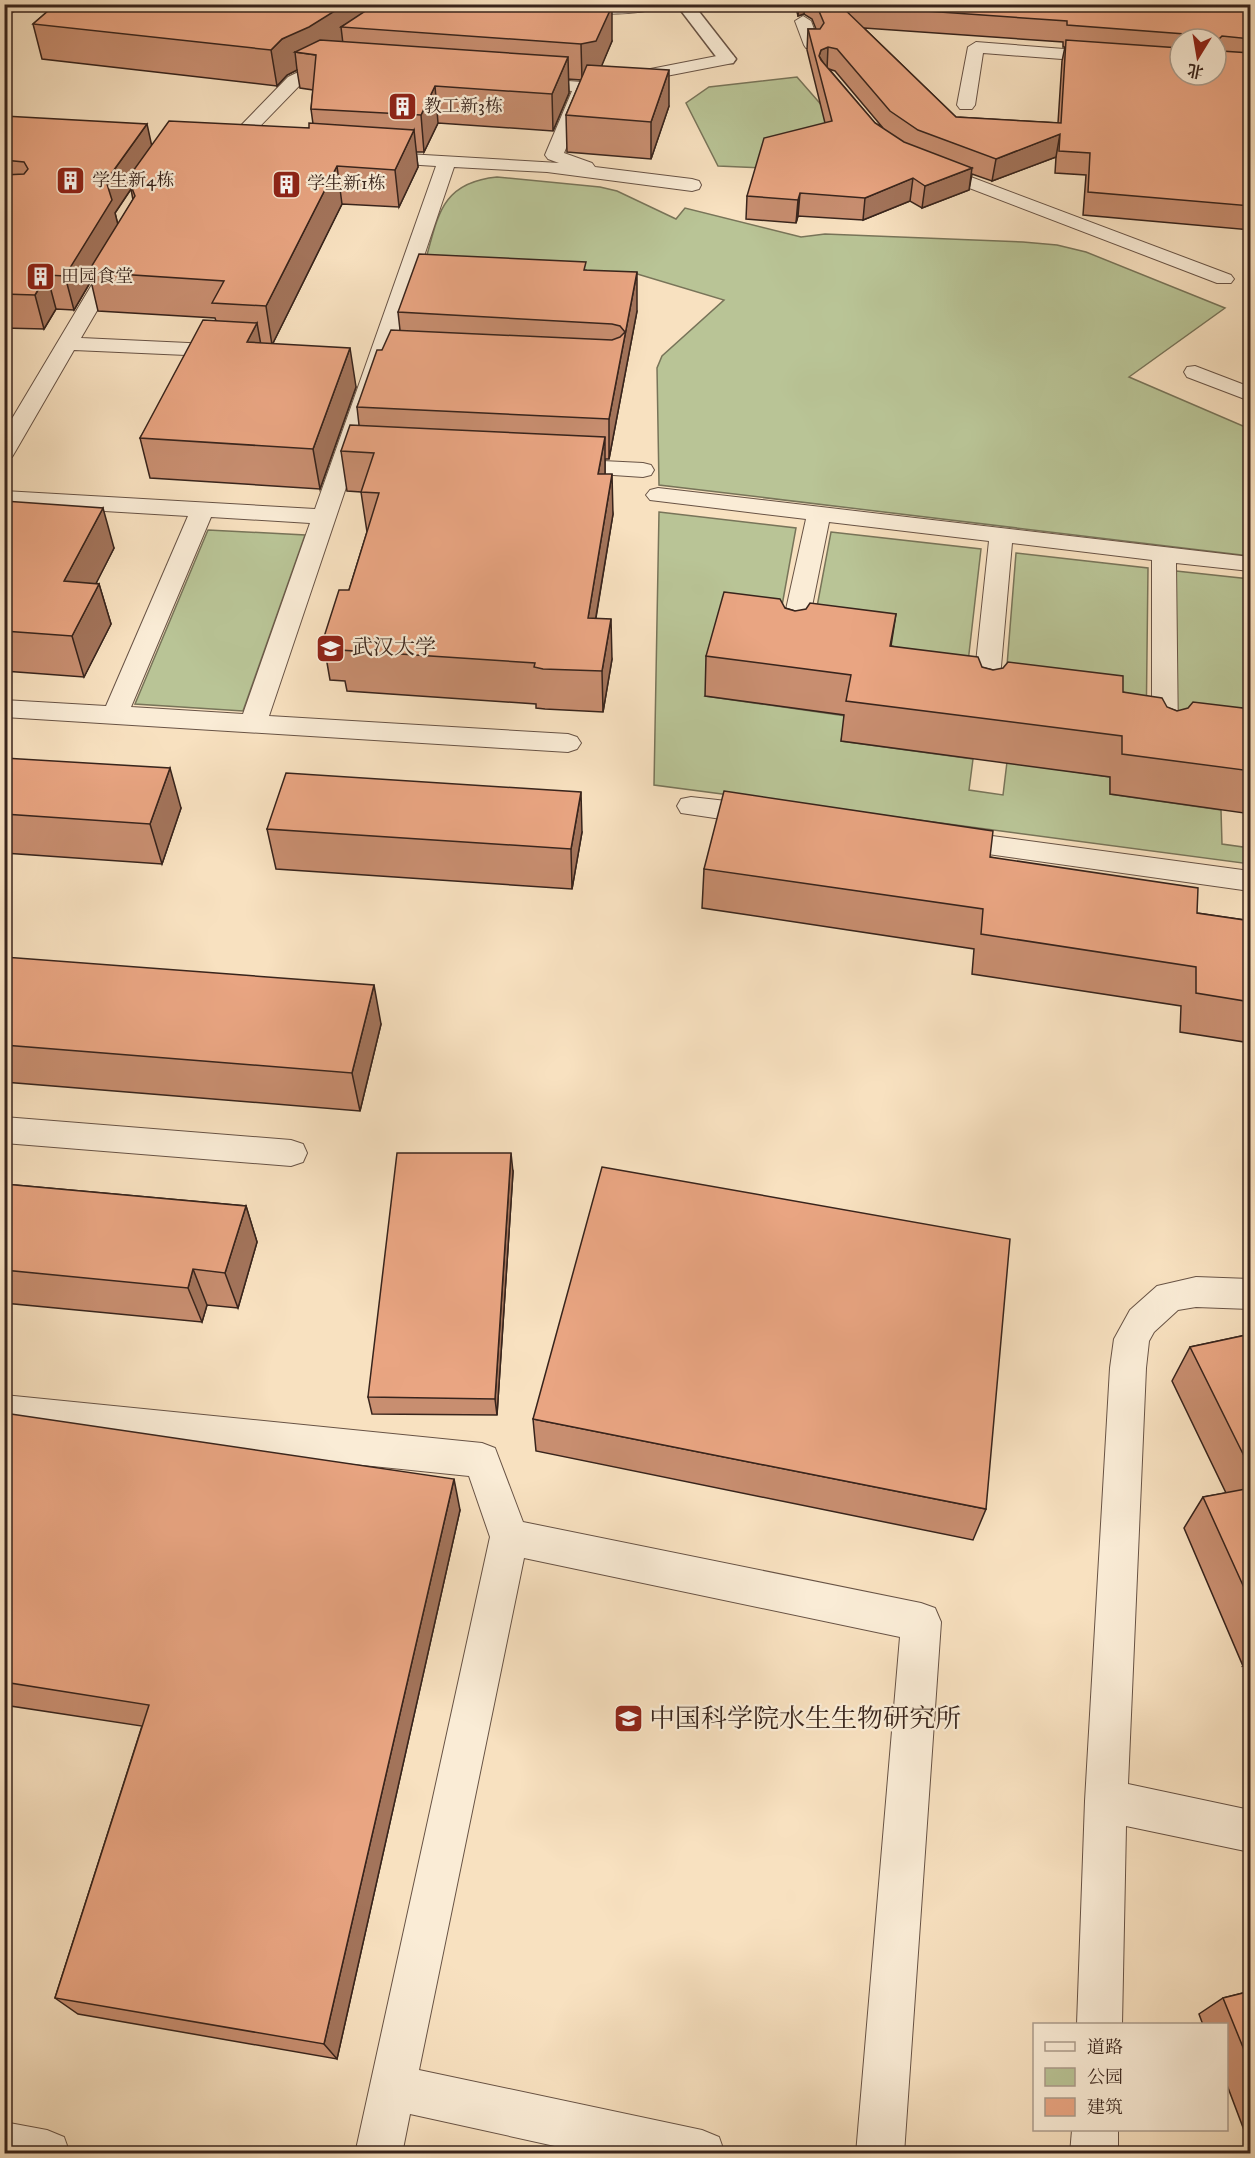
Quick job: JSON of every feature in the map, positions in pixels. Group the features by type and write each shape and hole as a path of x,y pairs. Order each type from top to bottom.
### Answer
{"street":[{"path":"4,11 19,4"},
{"path":"684,4 727,58"}],"lane":[{"path":"44,4 113,12"},
{"path":"229,148 294,81 321,68 363,41 397,4"},
{"path":"560,4 608,10 657,4"},
{"path":"803,21 812,45"},
{"path":"966,105 976,47 1168,62"},
{"path":"511,82 593,85 727,58"},
{"path":"321,68 345,70"},
{"path":"593,85 554,155 601,173"},
{"path":"208,146 252,149"},
{"path":"355,156 547,167 692,185"},
{"path":"253,724 447,161"},
{"path":"919,162 1224,279"},
{"path":"4,452 126,243"},
{"path":"66,343 251,352"},
{"path":"356,357 402,360"},
{"path":"1195,372 1251,395"},
{"path":"345,455 369,456"},
{"path":"536,464 643,470"},
{"path":"658,495 1251,564"},
{"path":"4,498 324,517"},
{"path":"115,715 202,510"},
{"path":"792,641 819,514"},
{"path":"985,700 1001,535"},
{"path":"1164,554 1165,740"},
{"path":"4,708 568,743"},
{"path":"691,806 784,818"},
{"path":"924,837 1251,881"},
{"path":"4,1131 291,1153"},
{"path":"1099,2023 1106,1801 1128,1368 1132,1339 1143,1321 1169,1297 1196,1292 1251,1294"},
{"path":"4,1411 482,1460 509,1537 378,2154"},
{"path":"509,1537 921,1622 880,2154"},
{"path":"1106,1801 1251,1832"},
{"path":"392,2088 702,2154"},
{"path":"1094,2154 1095,2131"},
{"path":"4,2145 47,2154"}],"green space":[{"path":"797,77 859,148 791,169 718,166 686,103 709,87"},
{"path":"497,177 600,187 617,191 676,219 685,208 801,237 825,234 1057,245 1086,252 1225,308 1129,377 1250,429 1250,556 659,485 657,368 662,356 724,300 634,273 422,272 437,222 451,197 462,187"},
{"path":"659,512 796,528 776,639 705,696 846,716 841,741 973,759 969,790 1003,795 1007,762 1110,777 1110,794 1221,810 1222,844 1250,848 1250,864 654,785"},
{"path":"208,530 305,535 243,711 135,704"},
{"path":"831,532 981,549 964,697 810,644"},
{"path":"1016,553 1148,568 1146,737 1004,703"},
{"path":"1176,571 1250,579 1250,751 1177,742"}],"building":[{"path":"56,4 296,4 329,8 335,4 346,4 309,27 282,39 271,50 33,24"},
{"path":"372,4 596,4 612,6 596,41 581,44 341,27 367,10"},
{"path":"816,4 1251,4 1251,39 1228,37 1228,27 1168,27 1168,33 1067,25 1067,21 840,5 956,117 1061,123 1066,40 1168,47 1168,87 1228,87 1228,51 1251,53 1251,206 1088,192 1090,153 1059,151 1060,134 996,159 918,130 890,111 837,49 828,47 821,50 819,56 821,60 875,123 904,142 972,168 925,186 913,178 865,198 800,193 798,200 747,196 764,138 832,121 808,29 820,29 824,23"},
{"path":"320,40 568,57 552,94 435,86 421,115 311,109 316,55 295,52"},
{"path":"587,65 669,70 651,122 566,115"},
{"path":"4,116 147,124 106,181 112,200 65,276 47,275 35,295 4,294 4,175 24,174 28,169 24,162 4,160"},
{"path":"169,121 309,128 309,123 414,130 395,170 337,166 266,306 212,303 224,281 88,272 135,196 128,178"},
{"path":"419,254 586,262 584,270 637,272 609,419 357,407 377,350 382,350 391,330 612,340 625,332 620,326 612,324 398,312"},
{"path":"203,320 257,323 247,342 350,348 313,449 140,438"},
{"path":"350,425 605,437 598,474 612,474 588,618 611,619 602,671 543,669 534,667 535,663 340,650 343,641 323,640 339,590 349,590 379,493 361,492 374,453 341,451"},
{"path":"4,501 103,508 64,581 99,584 72,636 4,631"},
{"path":"724,592 780,599 785,608 795,611 806,609 810,603 896,614 890,646 978,657 982,667 993,670 1003,668 1008,662 1123,676 1123,692 1162,698 1167,707 1177,711 1188,708 1193,702 1251,709 1251,771 1122,754 1122,736 846,701 851,675 706,656"},
{"path":"4,758 170,768 150,824 4,814"},
{"path":"286,773 581,792 571,849 267,829"},
{"path":"724,791 993,831 990,857 1198,888 1197,913 1251,921 1251,1002 1196,993 1196,967 981,934 983,909 704,869"},
{"path":"4,957 374,985 352,1073 4,1045"},
{"path":"397,1153 511,1153 495,1399 368,1397"},
{"path":"602,1167 1010,1239 986,1509 533,1419"},
{"path":"4,1184 246,1206 225,1273 193,1269 188,1288 4,1270"},
{"path":"1251,1334 1251,1470 1190,1347"},
{"path":"4,1413 454,1479 324,2044 55,1998 149,1705 4,1682"},
{"path":"1251,1488 1251,1603 1203,1497"},
{"path":"1251,1991 1251,2067 1223,1998"}],"place":[{"name":"教工新3栋","path":"403,107"},
{"name":"学生新4栋","path":"71,181"},
{"name":"学生新1栋","path":"286,184"},
{"name":"田园食堂","path":"40,277"},
{"name":"武汉大学","path":"331,648"},
{"name":"中国科学院水生生物研究所","path":"628,1719"}]}
